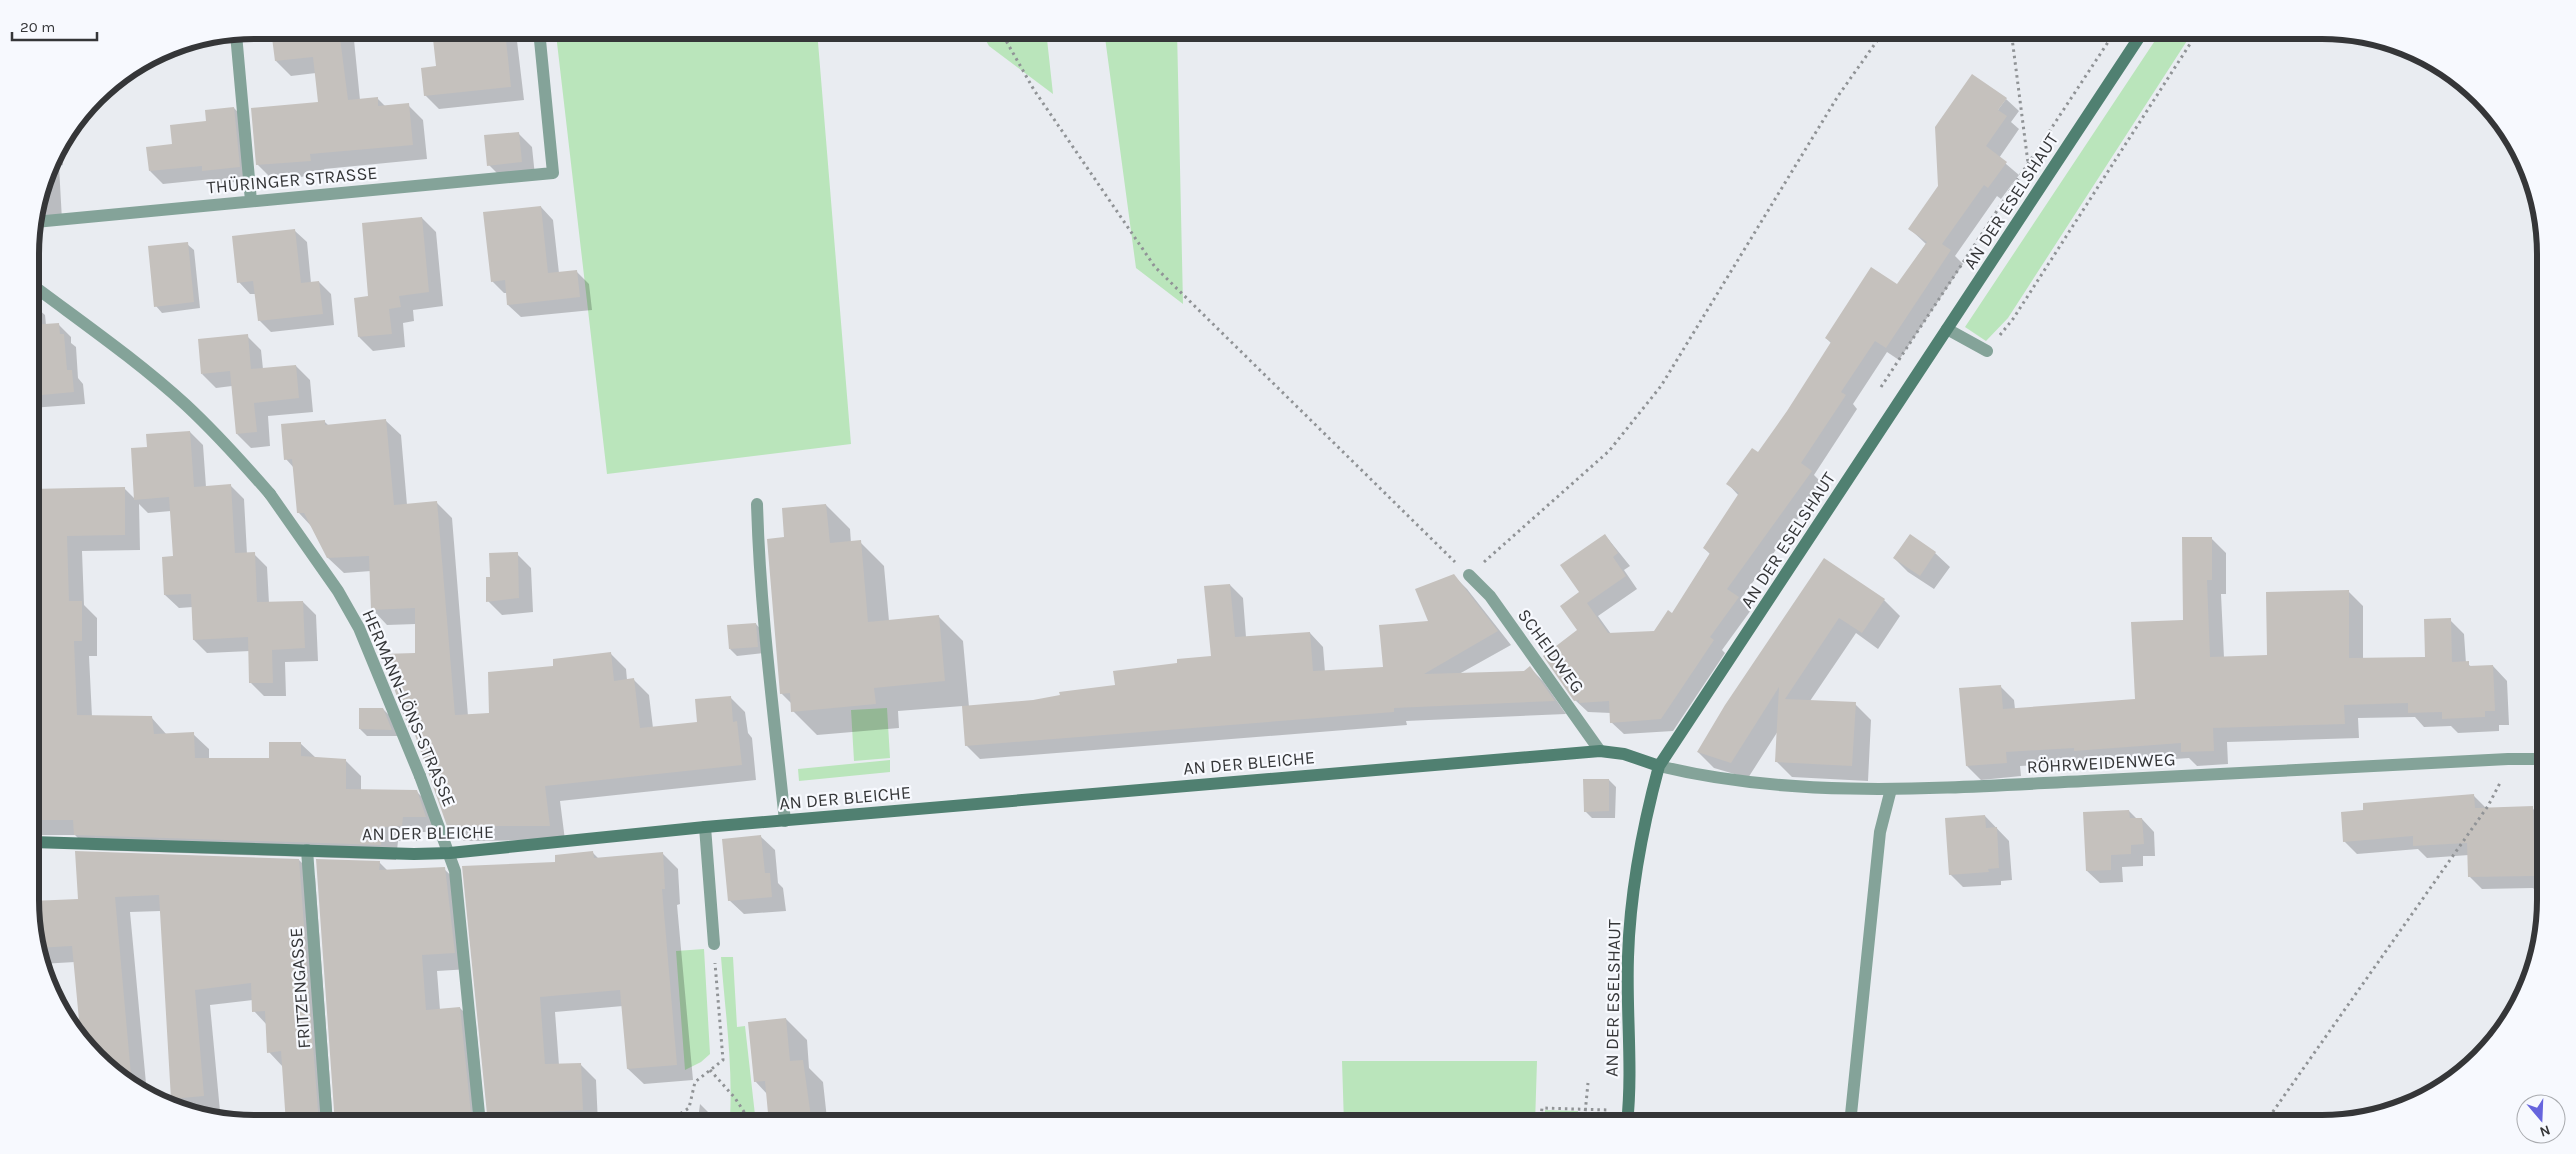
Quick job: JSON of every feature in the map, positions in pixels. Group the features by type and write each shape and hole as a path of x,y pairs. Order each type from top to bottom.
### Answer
{"main road":[{"name":"AN DER ESELSHAUT","path":"1628,1115 1628,958 1630,919 1643,829 1659,766 2138,39"},
{"name":"AN DER BLEICHE","path":"39,842 450,853 705,826 785,821 1600,751 1624,754 1659,766"}],"street":[{"name":"THÜRINGER STRASSE","path":"42,221 553,173 540,39"},
{"path":"236,40 251,201"},
{"name":"HERMANN-LÖNS-STRASSE","path":"39,290 150,374 186,405 270,494 338,591 359,628 450,853 457,890 479,1115"},
{"path":"1947,329 1986,351"},
{"path":"757,504 759,572 785,821"},
{"name":"SCHEIDWEG","path":"1469,575 1490,596 1600,751"},
{"name":"RÖHRWEIDENWEG","path":"1659,766 1692,774 1766,785 1891,789 2537,759"},
{"path":"1851,1115 1880,832 1891,789"},
{"path":"705,826 714,944"},
{"name":"FRITZENGASSE","path":"307,850 326,1115"}],"path":[{"path":"1005,39 1034,90 1155,266 1469,575 1609,451 1661,386 1763,222 1838,96 1878,39"},
{"path":"2012,39 2028,162"},
{"path":"1986,351 2013,319 2193,39"},
{"path":"2271,1115 2488,806 2501,782 2508,759"},
{"path":"678,1115 689,1108 696,1082 723,1060 714,944"},
{"path":"710,1070 735,1098 746,1115"},
{"path":"1585,1115 1588,1083"},
{"path":"1541,1115 1542,1108 1628,1110"}],"green space":[{"path":"557,39 818,39 851,444 607,474"},
{"path":"985,39 1047,39 1053,94 989,46"},
{"path":"1105,39 1177,39 1183,304 1136,268"},
{"path":"2156,39 2188,39 2008,318 1986,341 1965,327"},
{"path":"2530,196 2537,240 2537,274"},
{"path":"887,708 890,758 854,761 851,710"},
{"path":"890,760 890,772 799,781 798,769"},
{"path":"704,949 710,1054 701,1062 685,1070 676,951"},
{"path":"721,957 733,957 737,1027 745,1026 755,1115 730,1115 730,1058"},
{"path":"1342,1061 1537,1061 1535,1115 1344,1115"},
{"path":"1545,1110 1578,1111 1578,1115 1545,1115"}],"building":[{"path":"272,39 340,39 348,100 378,97 378,106 409,103 413,145 310,154 311,161 256,165 251,108 318,102 313,57 275,61"},
{"path":"433,39 506,39 511,87 424,96 421,68 436,66"},
{"path":"1972,74 2007,98 1998,110 2007,116 1986,146 2007,162 1988,188 1984,185 1942,244 1951,250 1886,348 1875,341 1841,392 1846,395 1801,463 1812,471 1727,589 1739,597 1710,637 1714,640 1661,719 1610,723 1609,701 1579,703 1579,700 1574,701 1543,656 1577,630 1560,606 1579,592 1560,565 1605,534 1618,553 1613,557 1626,576 1587,603 1608,633 1654,631 1668,610 1672,613 1710,553 1703,548 1739,493 1726,484 1752,448 1758,452 1787,411 1831,342 1825,338 1871,267 1897,284 1927,242 1908,229 1938,186 1935,127"},
{"path":"234,107 240,167 202,171 202,166 149,171 146,147 172,144 170,125 206,121 205,110"},
{"path":"519,132 522,162 487,166 484,135"},
{"path":"541,206 548,273 577,270 580,297 507,305 505,280 491,282 483,212"},
{"path":"422,217 429,292 399,296 401,307 389,309 392,334 358,337 354,298 368,296 362,223"},
{"path":"295,229 301,283 319,281 323,314 258,321 253,281 237,283 232,236"},
{"path":"188,242 194,302 154,307 148,246"},
{"path":"59,323 60,334 64,334 67,370 72,370 74,392 39,395 39,324"},
{"path":"248,334 251,369 296,365 299,398 254,403 257,432 236,434 230,371 201,374 198,339"},
{"path":"386,419 394,505 437,501 455,715 489,713 488,672 553,666 553,659 611,652 614,681 634,678 640,728 697,722 695,699 731,696 733,722 737,721 742,765 545,786 550,826 447,826 415,735 410,730 401,708 382,654 415,653 415,608 371,610 369,556 327,558 304,513 297,513 292,459 284,460 281,424 325,420 325,425"},
{"path":"190,431 194,487 231,484 235,553 255,552 257,602 303,601 305,648 272,650 273,683 249,683 248,637 193,640 191,594 164,595 162,557 173,556 169,497 134,500 131,448 147,447 146,434"},
{"path":"125,487 125,535 67,536 69,601 82,601 82,641 74,641 77,715 152,716 154,734 194,732 195,758 269,758 269,742 301,742 301,756 346,759 346,789 417,790 426,817 403,817 402,826 383,827 381,845 74,835 73,820 39,820 39,751 41,751 39,702 39,489"},
{"path":"826,504 830,543 861,540 868,622 939,615 945,681 874,688 876,704 791,712 790,693 780,694 767,539 784,537 782,508"},
{"path":"1910,534 1936,552 1920,576 1893,558"},
{"path":"2182,537 2212,537 2212,580 2207,580 2210,657 2267,655 2266,592 2349,590 2349,658 2425,657 2424,619 2451,618 2452,662 2469,661 2469,666 2493,665 2495,711 2485,711 2485,717 2442,719 2442,712 2408,713 2408,703 2344,705 2345,724 2213,728 2214,751 2181,752 2181,743 2074,751 2074,748 2006,752 2007,763 1966,766 1959,688 2001,685 2003,709 2135,699 2131,622 2183,620"},
{"path":"518,552 519,598 486,602 486,577 490,577 489,553"},
{"path":"1824,558 1885,599 1862,633 1839,618 1785,699 1856,702 1852,766 1775,762 1779,687 1731,763 1697,752 1725,705"},
{"path":"1454,574 1498,631 1424,674 1524,671 1530,666 1555,701 1394,708 1394,712 965,746 962,706 1033,700 1060,695 1059,692 1115,685 1113,671 1177,663 1177,659 1211,656 1204,586 1230,584 1235,637 1310,632 1313,671 1383,667 1379,625 1428,621 1415,589"},
{"path":"756,623 758,647 729,649 727,625"},
{"path":"359,708 383,708 392,730 359,729"},
{"path":"1583,779 1609,779 1609,811 1584,812"},
{"path":"2474,794 2475,808 2533,806 2535,876 2468,877 2467,843 2413,846 2413,836 2343,842 2341,812 2363,810 2363,803"},
{"path":"2129,810 2130,818 2142,818 2144,844 2131,845 2131,854 2111,855 2111,870 2086,871 2083,812"},
{"path":"1985,815 1986,828 1997,827 1999,868 1988,869 1989,872 1949,875 1945,818"},
{"path":"761,835 765,873 770,873 772,897 728,901 722,839"},
{"path":"75,851 299,859 318,1115 285,1115 281,1051 267,1053 265,1011 252,1012 251,983 195,990 204,1096 171,1099 159,895 115,897 131,1077 112,1062 80,1026 72,946 44,948 43,942 39,901 78,899"},
{"path":"593,851 594,858 663,852 665,889 662,889 677,1065 627,1069 620,990 540,997 545,1064 581,1063 583,1110 541,1112 541,1115 487,1115 462,866 555,862 555,855"},
{"path":"316,859 380,861 379,870 445,867 455,953 422,955 426,1010 460,1007 471,1115 334,1115"},
{"path":"786,1018 790,1061 803,1060 811,1115 768,1115 765,1081 754,1082 748,1022"}]}
